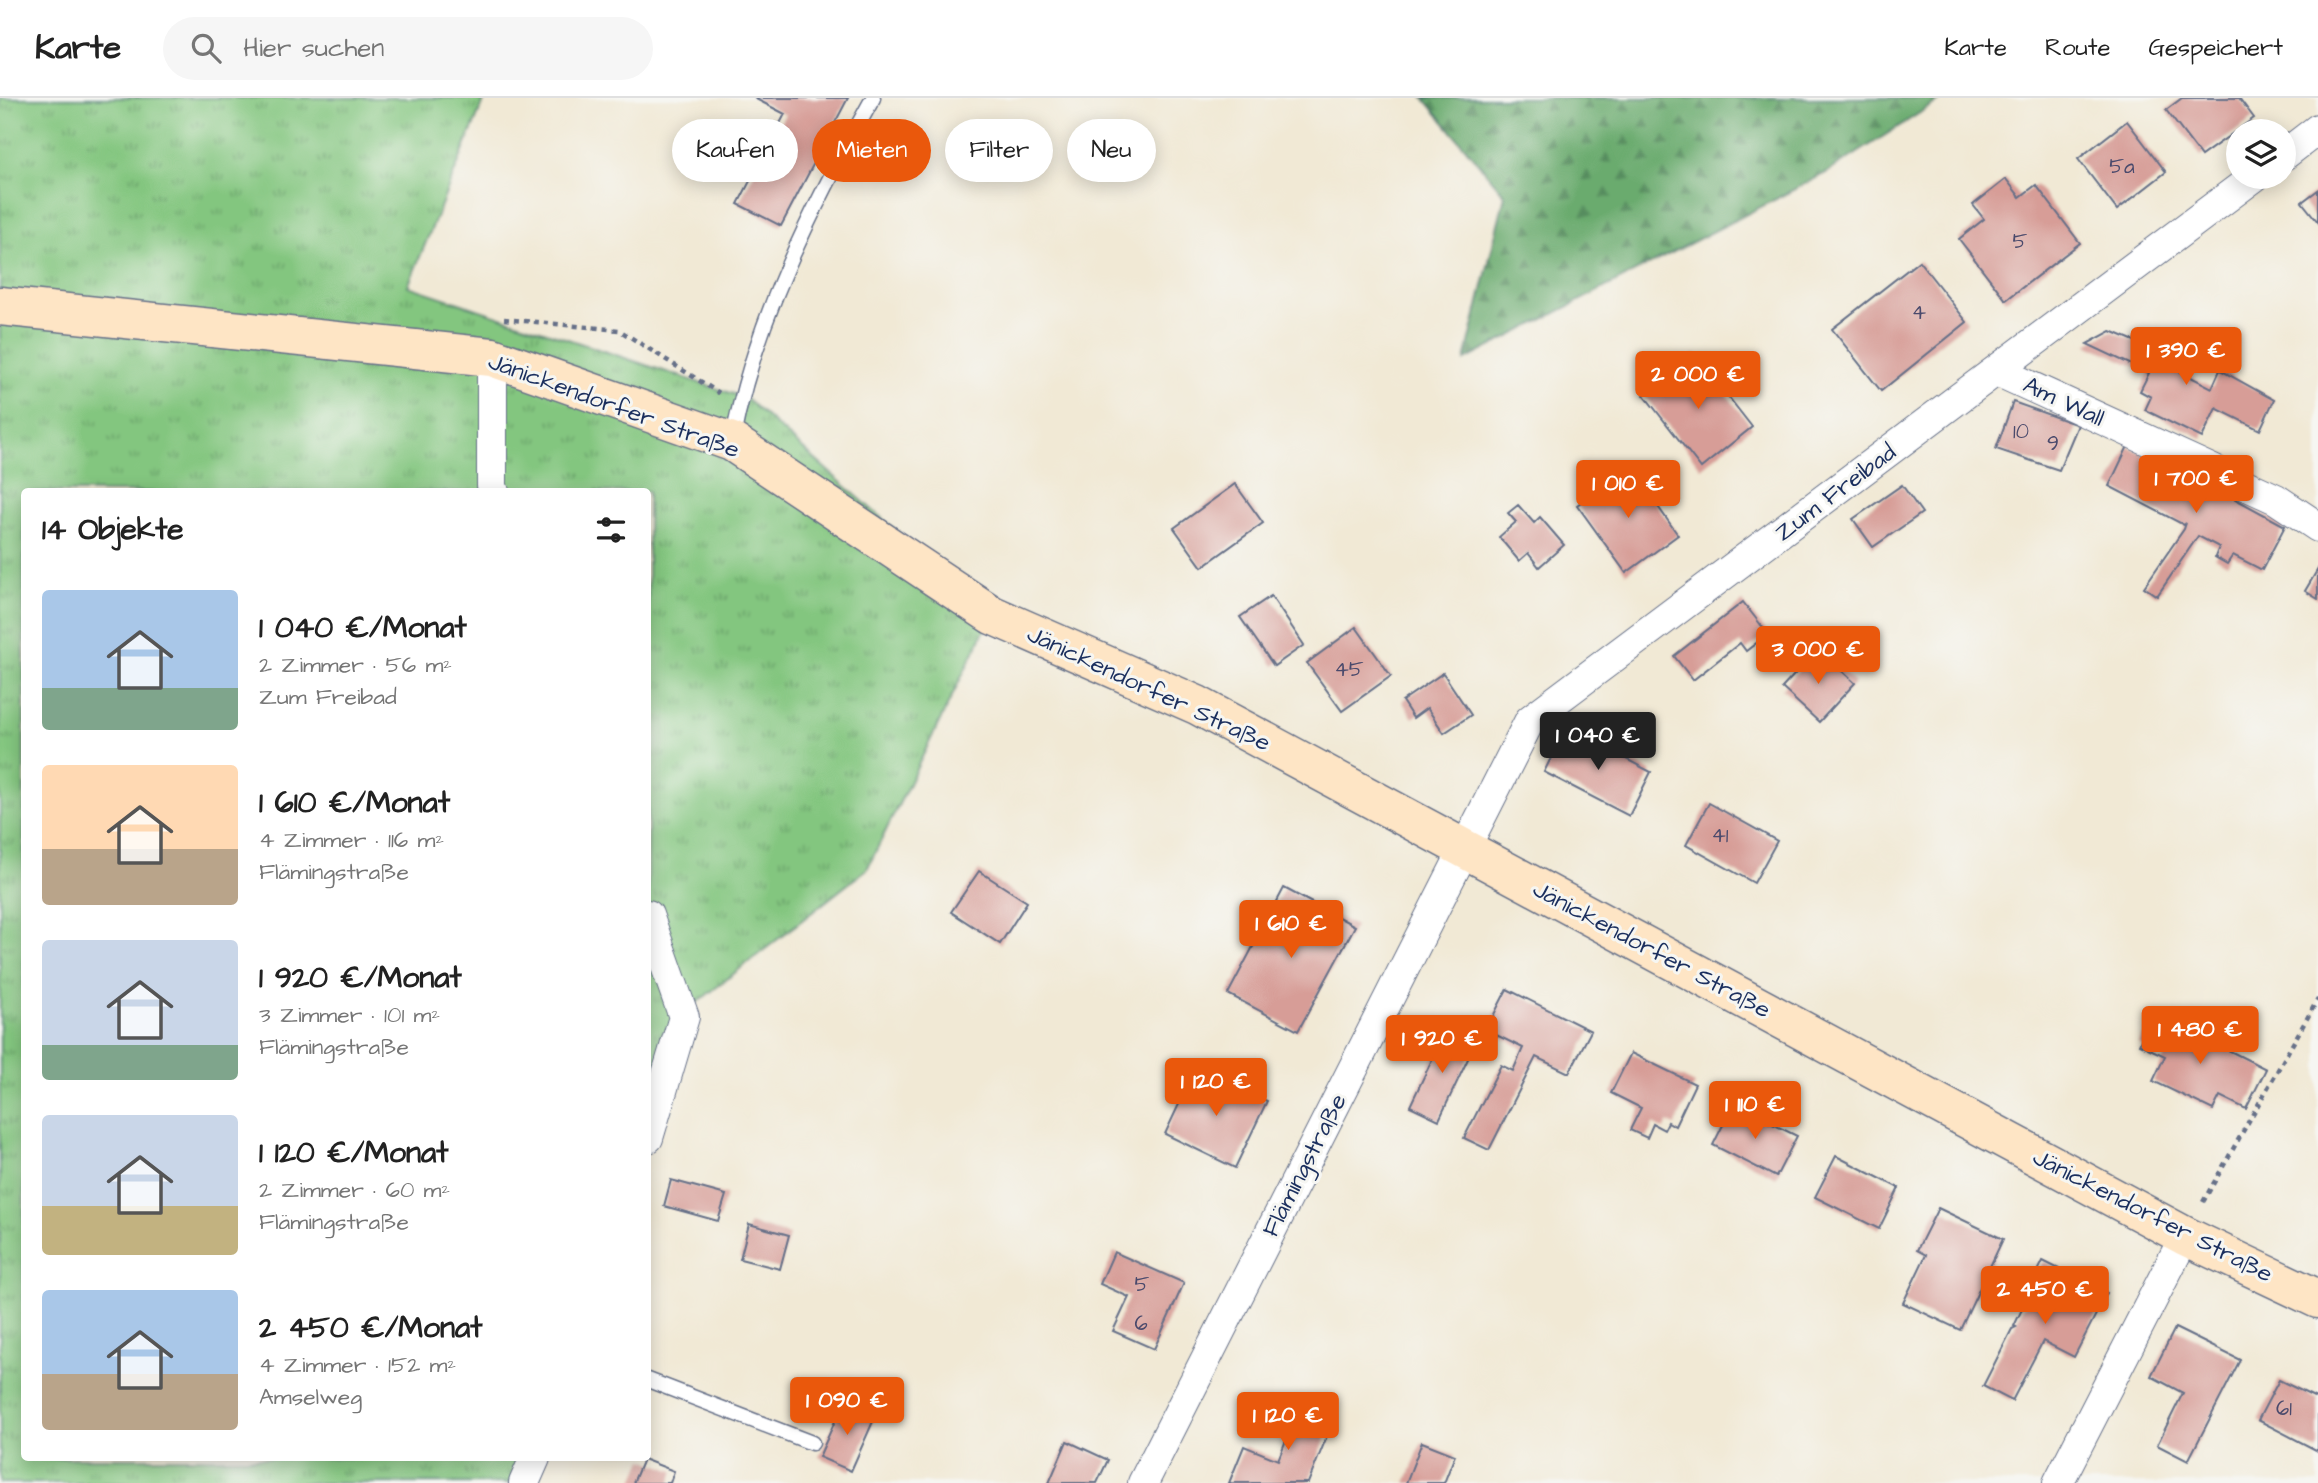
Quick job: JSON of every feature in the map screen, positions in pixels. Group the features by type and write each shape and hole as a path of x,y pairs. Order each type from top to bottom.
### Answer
{"main road":[{"name":"Jänickendorfer Straße","path":"0,306 492,357 732,442 992,615 1197,705 2185,1236 2318,1299"}],"street":[{"path":"2296,146 2318,129"},
{"name":"Zum Freibad","path":"1464,848 1530,720 2239,189"},
{"path":"492,357 493,488"},
{"name":"Am Wall","path":"1997,371 2276,499 2318,527"},
{"name":"Flämingstraße","path":"1143,1483 1464,848"},
{"path":"651,924 684,1017 651,1128"},
{"path":"2058,1483 2185,1236"},
{"path":"524,1483 534,1461"}],"lane":[{"path":"732,442 739,408 792,253 873,98"},
{"path":"651,1381 812,1443"}],"path":[{"path":"2185,1236 2318,999"}],"green space":[{"path":"0,98 485,98 408,286 745,398 992,615 867,869 671,1023 651,1119 651,488 21,488 21,1461 529,1461 520,1483 0,1483"},
{"path":"1424,98 1943,98 1828,172 1465,360 1505,195"}],"building":[{"path":"754,98 848,98 837,119 812,119 812,167 781,226 738,204 749,182 798,182 798,119 782,119 785,114"},
{"path":"2182,98 2239,98 2254,118 2226,119 2226,138 2201,156 2166,110"},
{"path":"2127,121 2166,172 2117,210 2078,159"},
{"path":"2006,179 2020,197 2036,185 2080,243 2006,300 1959,239 1984,219 1973,205"},
{"path":"2318,190 2318,222 2302,202"},
{"path":"1919,261 1967,322 1881,391 1832,329"},
{"path":"2111,331 2160,352 2167,339 2191,350 2181,372 2212,388 2220,370 2274,400 2260,430 2216,408 2202,438 2145,410 2151,397 2140,391 2149,373 2087,344"},
{"path":"1695,354 1752,427 1701,468 1644,395"},
{"path":"2013,402 2078,425 2059,470 1996,449"},
{"path":"2128,446 2183,474 2205,488 2202,493 2205,490 2212,494 2217,489 2285,526 2262,570 2233,555 2227,564 2215,557 2219,547 2198,536 2157,596 2144,587 2186,523 2184,525 2109,486"},
{"path":"1630,467 1678,535 1626,573 1577,505"},
{"path":"1235,484 1263,523 1202,567 1174,528"},
{"path":"1902,485 1922,513 1873,547 1853,519"},
{"path":"1518,505 1534,523 1540,517 1564,545 1539,567 1528,553 1519,561 1499,537 1516,522 1508,513"},
{"path":"2318,569 2318,599 2305,591"},
{"path":"1271,596 1304,645 1274,666 1240,617"},
{"path":"1743,602 1768,634 1746,651 1740,643 1693,680 1674,656"},
{"path":"1356,627 1391,676 1342,711 1307,663"},
{"path":"1818,649 1855,683 1819,722 1782,688"},
{"path":"1443,673 1471,715 1444,733 1427,708 1413,718 1402,701"},
{"path":"1566,728 1651,772 1629,816 1544,772"},
{"path":"1709,803 1777,841 1754,883 1686,845"},
{"path":"979,871 1027,902 1000,944 951,912"},
{"path":"1284,888 1355,926 1298,1031 1228,994"},
{"path":"1507,989 1591,1031 1569,1073 1536,1057 1489,1150 1464,1138 1501,1065 1513,1071 1523,1048 1486,1030"},
{"path":"2154,1013 2266,1069 2246,1109 2220,1096 2213,1110 2153,1081 2165,1056 2139,1044"},
{"path":"1446,1030 1475,1044 1439,1120 1410,1106"},
{"path":"1631,1053 1695,1084 1675,1126 1668,1122 1664,1130 1653,1124 1647,1138 1630,1130 1641,1108 1611,1093"},
{"path":"1196,1068 1267,1101 1235,1168 1165,1134"},
{"path":"1733,1105 1797,1136 1776,1177 1713,1145"},
{"path":"1836,1156 1899,1188 1879,1229 1815,1197"},
{"path":"671,1180 726,1195 718,1221 664,1206"},
{"path":"1938,1208 2003,1239 1960,1330 1903,1303 1926,1255 1917,1250"},
{"path":"749,1224 789,1235 780,1269 740,1259"},
{"path":"1114,1252 1184,1283 1154,1349 1113,1331 1129,1297 1100,1284"},
{"path":"2043,1261 2107,1293 2074,1357 2043,1341 2012,1401 1983,1386 2012,1329 2016,1327 2014,1326 2024,1305 2028,1304 2023,1302"},
{"path":"2175,1328 2240,1360 2188,1461 2157,1445 2183,1393 2151,1376"},
{"path":"2279,1380 2318,1399 2318,1451 2258,1420"},
{"path":"843,1403 875,1417 851,1471 819,1457"},
{"path":"1301,1403 1335,1416 1308,1483 1229,1483 1244,1446 1278,1460"},
{"path":"1067,1441 1108,1460 1097,1483 1049,1483"},
{"path":"1422,1442 1455,1455 1444,1483 1406,1483"},
{"path":"642,1461 674,1471 670,1483 633,1483"}]}
